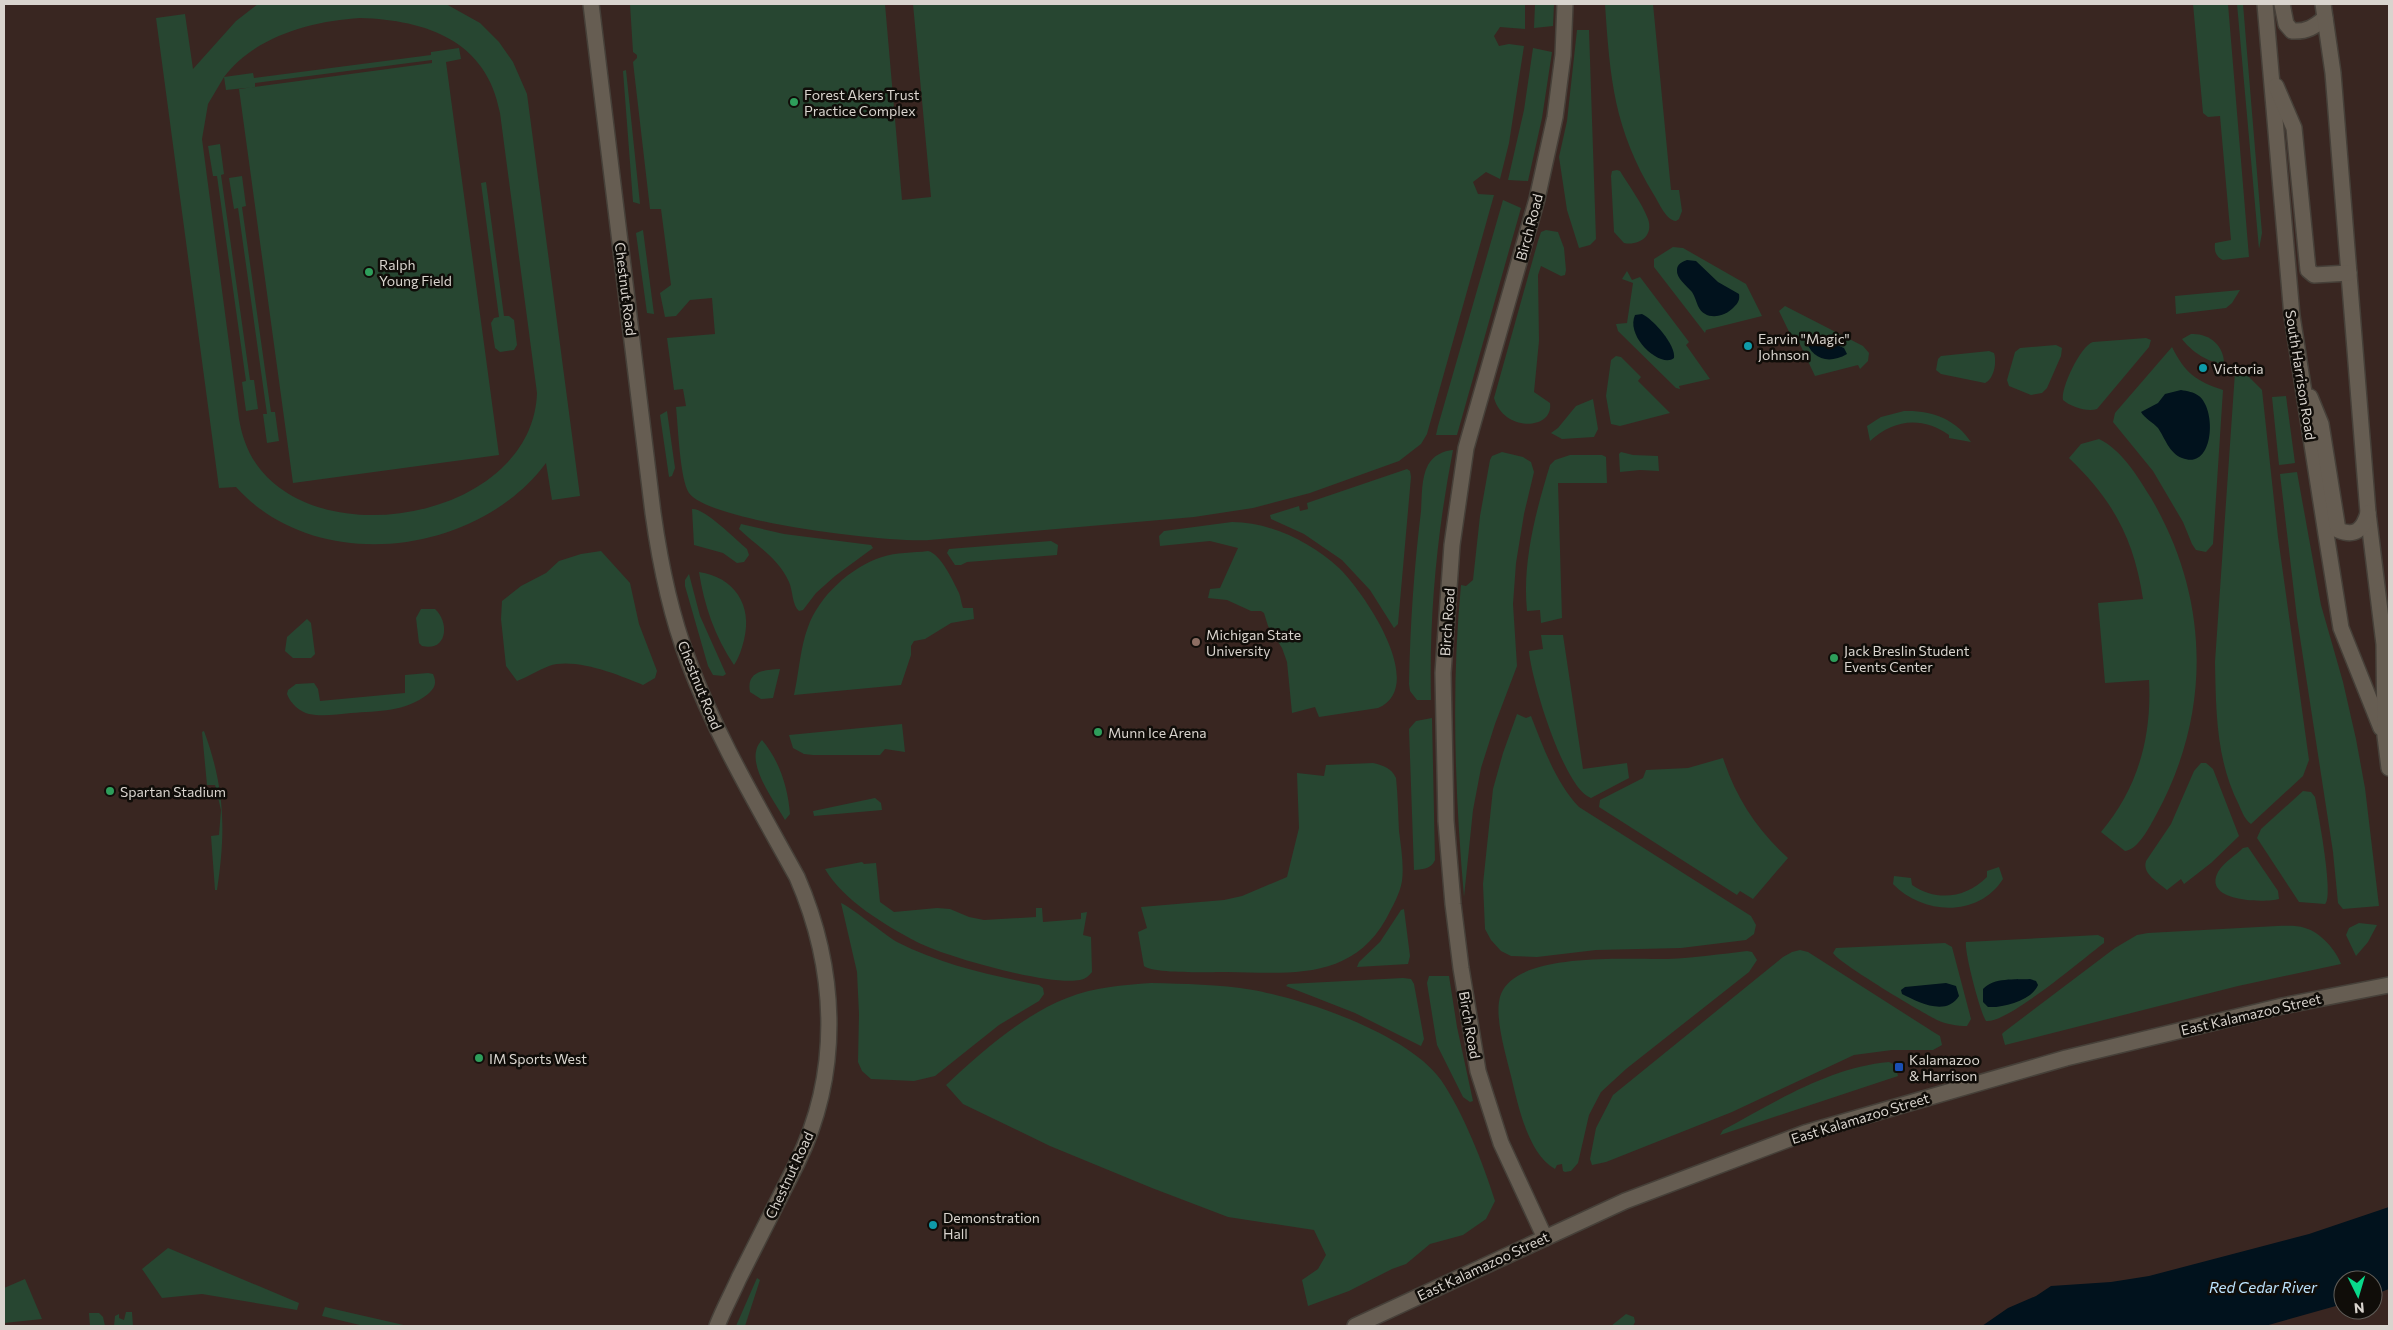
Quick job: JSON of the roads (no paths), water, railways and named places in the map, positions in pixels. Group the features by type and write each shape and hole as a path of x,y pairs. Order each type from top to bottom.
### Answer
{"street":[{"name":"Chestnut Road","path":"590,4 653,513 664,574 687,658 709,710 796,877 808,904 824,960 828,989 828,1047 825,1077 809,1135 717,1326"},
{"name":"Birch Road","path":"1545,1238 1501,1143 1478,1071 1461,968 1450,875 1446,821 1443,673 1452,545 1466,448 1537,199 1555,117 1563,55 1565,4"},
{"name":"South Harrison Road","path":"2265,4 2292,316 2341,628 2385,736"},
{"path":"2282,4 2286,24 2292,30 2308,30 2324,11"},
{"name":"South Harrison Road","path":"2324,11 2333,73 2368,513 2384,644 2385,736 2389,768"},
{"path":"2270,70 2294,128 2308,270 2314,275 2349,273"},
{"path":"2301,375 2322,424 2338,530 2348,534 2358,532 2364,526 2368,513"},
{"name":"East Kalamazoo Street","path":"1355,1326 1634,1197 1805,1133 2066,1058 2220,1021 2389,985"}],"water":[{"path":"1687,260 1696,261 1718,282 1739,294 1738,301 1730,311 1725,314 1710,316 1701,311 1692,292 1677,273 1679,265"},
{"path":"1642,314 1652,321 1663,333 1671,346 1674,358 1668,360 1661,359 1653,355 1640,341 1635,333 1633,324 1635,315"},
{"path":"1808,333 1844,348 1847,354 1833,359 1821,358 1811,351 1805,338"},
{"path":"2181,390 2199,396 2205,403 2208,413 2210,425 2206,448 2201,456 2193,460 2182,458 2174,453 2158,428 2141,412 2158,403 2165,394"},
{"path":"2030,979 2036,981 2038,985 2024,999 1994,1007 1988,1007 1983,1002 1983,989 1988,985 2005,980"},
{"path":"1946,983 1956,986 1959,996 1947,1006 1939,1007 1924,1004 1902,994 1901,990 1905,987"},
{"name":"Red Cedar River","path":"2389,1207 2389,1289 2383,1291 2383,1270 2333,1270 2333,1307 2265,1326 1982,1326 2008,1308 2036,1296 2051,1286 2111,1282 2149,1276 2309,1234"}],"place":[{"name":"Forest Akers Trust Practice Complex","path":"794,102"},
{"name":"Ralph Young Field","path":"369,272"},
{"name":"Earvin \"Magic\" Johnson","path":"1748,346"},
{"name":"Victoria","path":"2203,368"},
{"name":"Michigan State University","path":"1196,642"},
{"name":"Jack Breslin Student Events Center","path":"1834,658"},
{"name":"Munn Ice Arena","path":"1098,732"},
{"name":"Spartan Stadium","path":"110,791"},
{"name":"IM Sports West","path":"479,1058"},
{"name":"Kalamazoo & Harrison","path":"1899,1067"},
{"name":"Demonstration Hall","path":"933,1225"}]}
